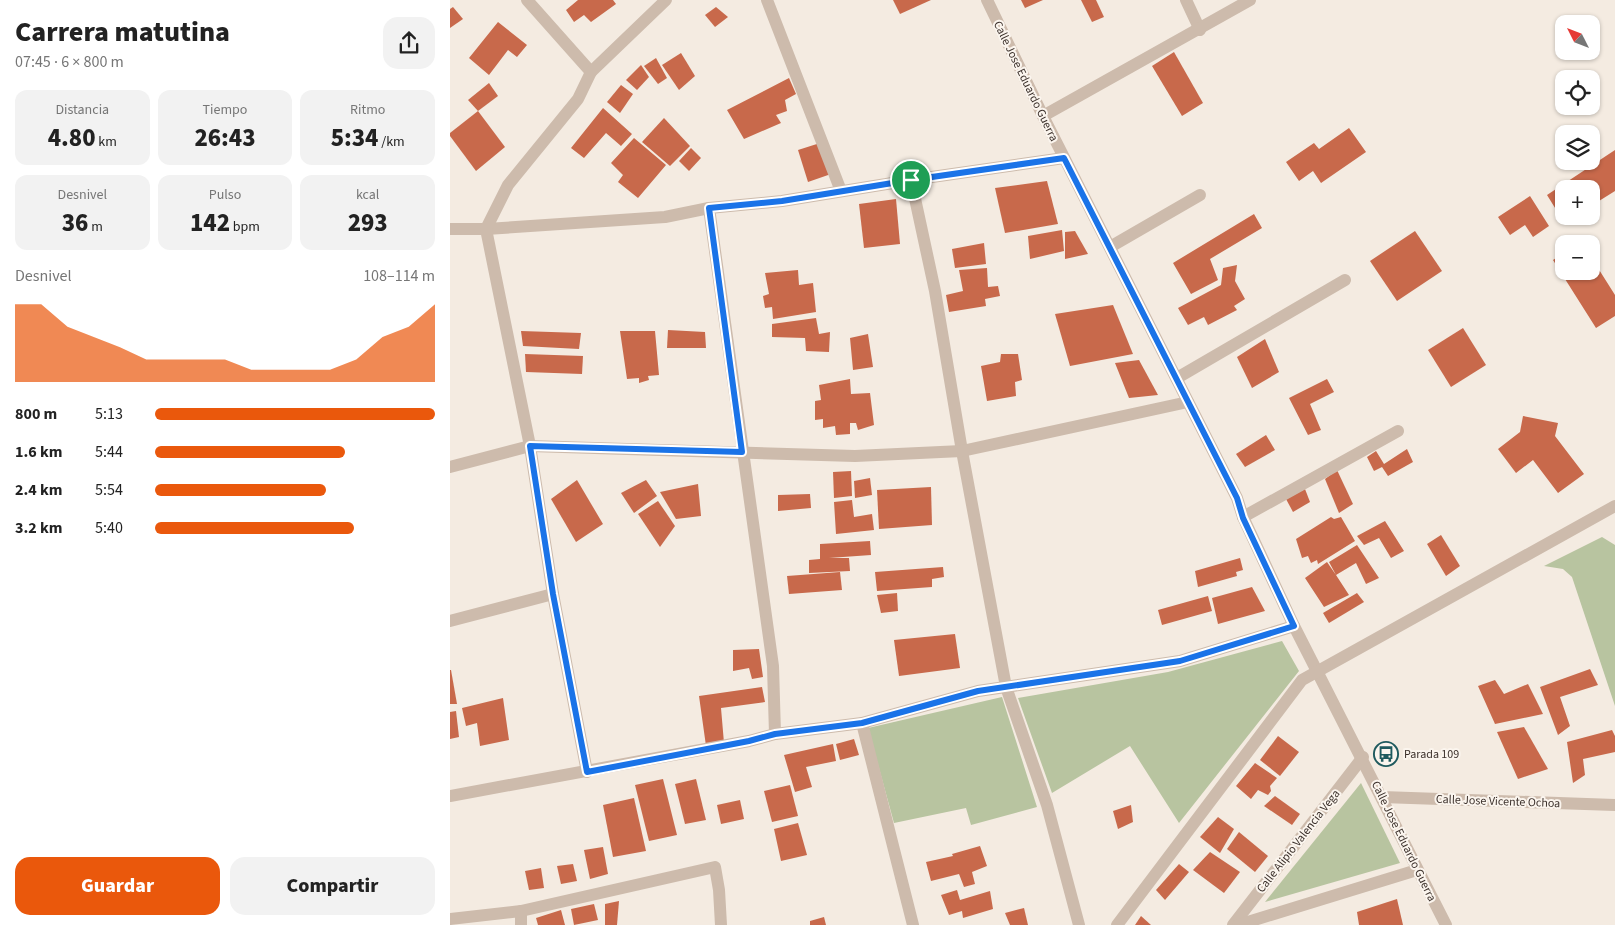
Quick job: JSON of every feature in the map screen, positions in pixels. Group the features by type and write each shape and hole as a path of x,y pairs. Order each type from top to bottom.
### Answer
{"street":[{"path":"527,0 591,72"},
{"path":"587,772 553,594 530,446 486,230 508,185 578,99 591,72 666,0"},
{"path":"767,0 841,192"},
{"name":"Calle Jose Eduardo Guerra","path":"988,0 1043,116 1237,498 1243,518 1294,626 1363,757 1417,870 1446,925"},
{"path":"1186,0 1200,30"},
{"path":"1043,116 1200,30 1250,0"},
{"path":"450,229 486,230 665,217 709,208 782,201 1064,158"},
{"path":"911,180 934,291 1006,687 1047,805 1079,925"},
{"path":"1110,248 1200,195"},
{"path":"709,208 773,666 775,734"},
{"path":"1177,378 1345,280"},
{"path":"450,467 530,446 855,456 962,451 1188,402"},
{"path":"1243,518 1398,432"},
{"path":"1117,925 1302,680 1615,506"},
{"path":"450,621 553,594"},
{"path":"450,796 587,772 749,741 775,734 862,723 978,691 1180,661 1294,626"},
{"path":"862,723 913,925"},
{"name":"Calle Alipio Valencia Vega","path":"1232,925 1363,757"},
{"name":"Calle Jose Vicente Ochoa","path":"1382,796 1615,805"},
{"path":"450,920 520,911 715,867 719,890 721,925"},
{"path":"1238,925 1417,870"},
{"path":"719,890 731,925"},
{"path":"520,911 521,925"}],"green space":[{"path":"1602,537 1615,545 1615,706 1572,577 1563,569 1544,566"},
{"path":"1282,641 1299,671 1179,823 1130,746 1052,793 1018,698 1168,672"},
{"path":"1002,697 1037,807 971,825 966,808 894,823 868,728"},
{"path":"1361,783 1400,863 1265,902"}],"building":[{"path":"578,0 613,0 616,4 591,22 584,15 574,22 566,10"},
{"path":"893,0 931,0 900,14"},
{"path":"1021,0 1043,0 1025,8"},
{"path":"1081,0 1096,0 1104,17 1092,22"},
{"path":"453,7 463,19 450,28 450,9"},
{"path":"716,7 728,17 715,27 705,15"},
{"path":"498,22 527,45 517,57 508,50 489,75 469,58"},
{"path":"1174,52 1203,103 1182,116 1152,66"},
{"path":"681,53 695,76 679,90 662,65"},
{"path":"656,58 667,78 658,84 644,66"},
{"path":"641,65 649,77 637,90 626,80"},
{"path":"789,78 796,94 785,100 787,111 776,115 781,123 744,139 727,110"},
{"path":"489,83 498,96 478,111 468,100"},
{"path":"621,85 633,94 620,113 607,102"},
{"path":"603,108 632,134 621,146 606,133 584,158 571,148"},
{"path":"478,111 505,147 476,171 450,136 450,133"},
{"path":"664,118 690,146 670,166 642,142"},
{"path":"1349,128 1366,152 1321,183 1313,171 1299,181 1286,162 1314,143 1319,149"},
{"path":"634,138 666,165 638,198 618,182 623,175 611,163"},
{"path":"820,143 831,174 808,182 798,150"},
{"path":"691,148 701,158 689,171 679,161"},
{"path":"1615,150 1615,191 1600,200 1600,180 1570,180 1585,170 1600,170 1600,160"},
{"path":"1047,181 1058,224 1005,233 995,188"},
{"path":"1555,190 1555,208 1547,195"},
{"path":"1530,196 1549,226 1533,237 1525,225 1510,235 1498,217"},
{"path":"896,199 900,244 864,248 859,204"},
{"path":"1254,214 1262,228 1210,259 1218,280 1191,294 1173,263"},
{"path":"1062,230 1064,251 1030,259 1028,236"},
{"path":"1075,231 1088,254 1065,259 1065,232"},
{"path":"1415,231 1442,271 1397,301 1370,261"},
{"path":"984,243 986,264 955,268 952,249"},
{"path":"1237,265 1235,281 1245,299 1234,306 1237,310 1208,325 1204,317 1188,325 1178,308 1221,285 1223,268"},
{"path":"987,268 988,287 998,286 1000,296 985,299 986,306 949,312 946,295 963,291 959,270"},
{"path":"798,270 799,285 813,283 816,312 773,319 772,307 765,308 763,296 769,294 765,273"},
{"path":"1600,271 1615,295 1615,316 1596,328 1566,280 1600,280"},
{"path":"1113,305 1133,354 1070,366 1055,314"},
{"path":"816,318 819,334 830,332 829,352 806,351 805,338 772,337 772,324"},
{"path":"1463,328 1486,365 1451,387 1428,350"},
{"path":"668,330 705,332 706,348 667,348"},
{"path":"521,331 581,333 579,349 523,346"},
{"path":"620,331 655,331 659,375 648,376 649,380 639,383 639,378 627,379"},
{"path":"868,334 873,367 853,370 850,338"},
{"path":"1265,339 1279,372 1252,388 1237,357"},
{"path":"525,354 583,356 582,374 526,372"},
{"path":"1001,354 1018,354 1022,380 1015,382 1016,396 987,401 981,366 1000,362"},
{"path":"1139,360 1158,395 1129,398 1115,363"},
{"path":"850,379 851,394 870,393 874,425 858,430 856,423 850,423 850,434 836,435 835,426 823,428 823,419 815,420 815,401 821,400 819,385"},
{"path":"1327,379 1334,392 1310,404 1321,430 1308,435 1289,398"},
{"path":"1523,416 1558,423 1555,436 1584,474 1558,493 1533,460 1516,473 1498,449 1520,432"},
{"path":"1266,435 1275,450 1245,467 1236,454"},
{"path":"1407,449 1413,462 1388,476 1382,467 1374,471 1367,457 1376,451 1384,464"},
{"path":"1337,470 1353,504 1339,513 1325,479"},
{"path":"851,471 852,496 834,498 833,472"},
{"path":"870,478 872,495 855,498 854,481"},
{"path":"577,480 603,524 576,542 551,499"},
{"path":"646,480 657,496 634,513 621,493"},
{"path":"698,484 701,516 676,519 660,492"},
{"path":"931,487 932,525 879,529 877,490"},
{"path":"1305,489 1310,502 1293,512 1286,499"},
{"path":"810,494 811,508 778,511 778,495"},
{"path":"852,500 854,517 872,514 874,530 836,534 834,502"},
{"path":"658,501 675,526 660,547 638,514"},
{"path":"1331,517 1334,519 1341,517 1355,541 1318,564 1317,560 1311,563 1308,556 1302,558 1296,539"},
{"path":"1385,521 1404,551 1391,558 1379,538 1364,545 1357,536"},
{"path":"1441,535 1460,566 1446,576 1427,544"},
{"path":"870,541 871,555 829,558 849,558 850,571 809,573 809,560 820,559 820,544"},
{"path":"1357,545 1379,578 1366,584 1356,563 1336,575 1329,562"},
{"path":"1240,558 1243,570 1236,572 1237,576 1198,587 1195,571"},
{"path":"1327,562 1349,595 1324,607 1305,578"},
{"path":"943,567 944,577 932,579 932,587 877,591 875,572"},
{"path":"840,572 842,590 789,594 787,576"},
{"path":"1252,587 1265,611 1218,624 1212,598"},
{"path":"897,593 898,611 881,613 877,595"},
{"path":"1357,593 1364,602 1329,623 1323,613"},
{"path":"1208,596 1212,611 1162,625 1158,610"},
{"path":"955,634 960,668 899,676 894,640"},
{"path":"759,649 763,677 752,679 749,668 733,671 733,650"},
{"path":"1590,669 1598,685 1560,697 1570,726 1558,735 1540,687"},
{"path":"451,670 457,704 450,704"},
{"path":"1495,680 1504,694 1528,684 1543,714 1495,724 1478,686"},
{"path":"762,687 765,702 721,708 724,743 706,746 699,696"},
{"path":"503,698 509,740 480,746 477,723 466,726 462,708"},
{"path":"456,711 459,737 450,739 450,712"},
{"path":"1524,727 1548,769 1518,779 1497,732"},
{"path":"1612,730 1615,736 1615,752 1583,759 1585,775 1573,783 1567,742"},
{"path":"1278,736 1299,752 1280,776 1260,760"},
{"path":"854,739 859,755 840,760 836,744"},
{"path":"833,744 836,761 806,767 812,787 795,792 784,755"},
{"path":"1255,763 1277,778 1270,786 1271,791 1268,795 1258,790 1251,799 1236,786"},
{"path":"663,779 677,835 649,841 635,785"},
{"path":"696,779 706,820 685,824 675,784"},
{"path":"790,785 798,816 772,822 764,791"},
{"path":"1275,796 1300,814 1292,825 1264,806"},
{"path":"634,798 646,851 613,857 603,805"},
{"path":"740,800 744,819 721,824 717,805"},
{"path":"1131,805 1133,822 1118,829 1113,811"},
{"path":"1218,817 1234,829 1220,853 1200,837"},
{"path":"798,823 807,855 781,861 774,829"},
{"path":"1239,832 1268,856 1255,872 1227,849"},
{"path":"980,846 987,866 972,872 975,884 964,887 959,874 931,881 926,862 953,856 952,854"},
{"path":"603,847 608,874 590,879 584,850"},
{"path":"1210,852 1240,872 1224,893 1193,870"},
{"path":"573,864 577,881 561,884 557,866"},
{"path":"1179,864 1189,872 1165,900 1156,890"},
{"path":"541,868 544,888 529,890 525,871"},
{"path":"957,890 960,900 990,891 993,909 963,918 962,911 949,915 941,895"},
{"path":"1397,899 1403,925 1359,925 1357,912"},
{"path":"619,901 617,925 605,925 605,904"},
{"path":"594,904 598,920 574,925 571,909"},
{"path":"1024,908 1028,925 1010,925 1005,913"},
{"path":"561,910 565,925 538,925 536,918"},
{"path":"1141,916 1151,925 1135,925"},
{"path":"824,917 826,925 810,925 810,921"}],"place":[{"name":"Parada 109","path":"1386,754"}],"route":[{"path":"1064,158 1237,498 1243,518 1294,626 1180,661 978,691 862,723 775,734 749,741 587,772 553,594 530,446 742,452 709,208 782,201 911,180 1064,158"}]}
